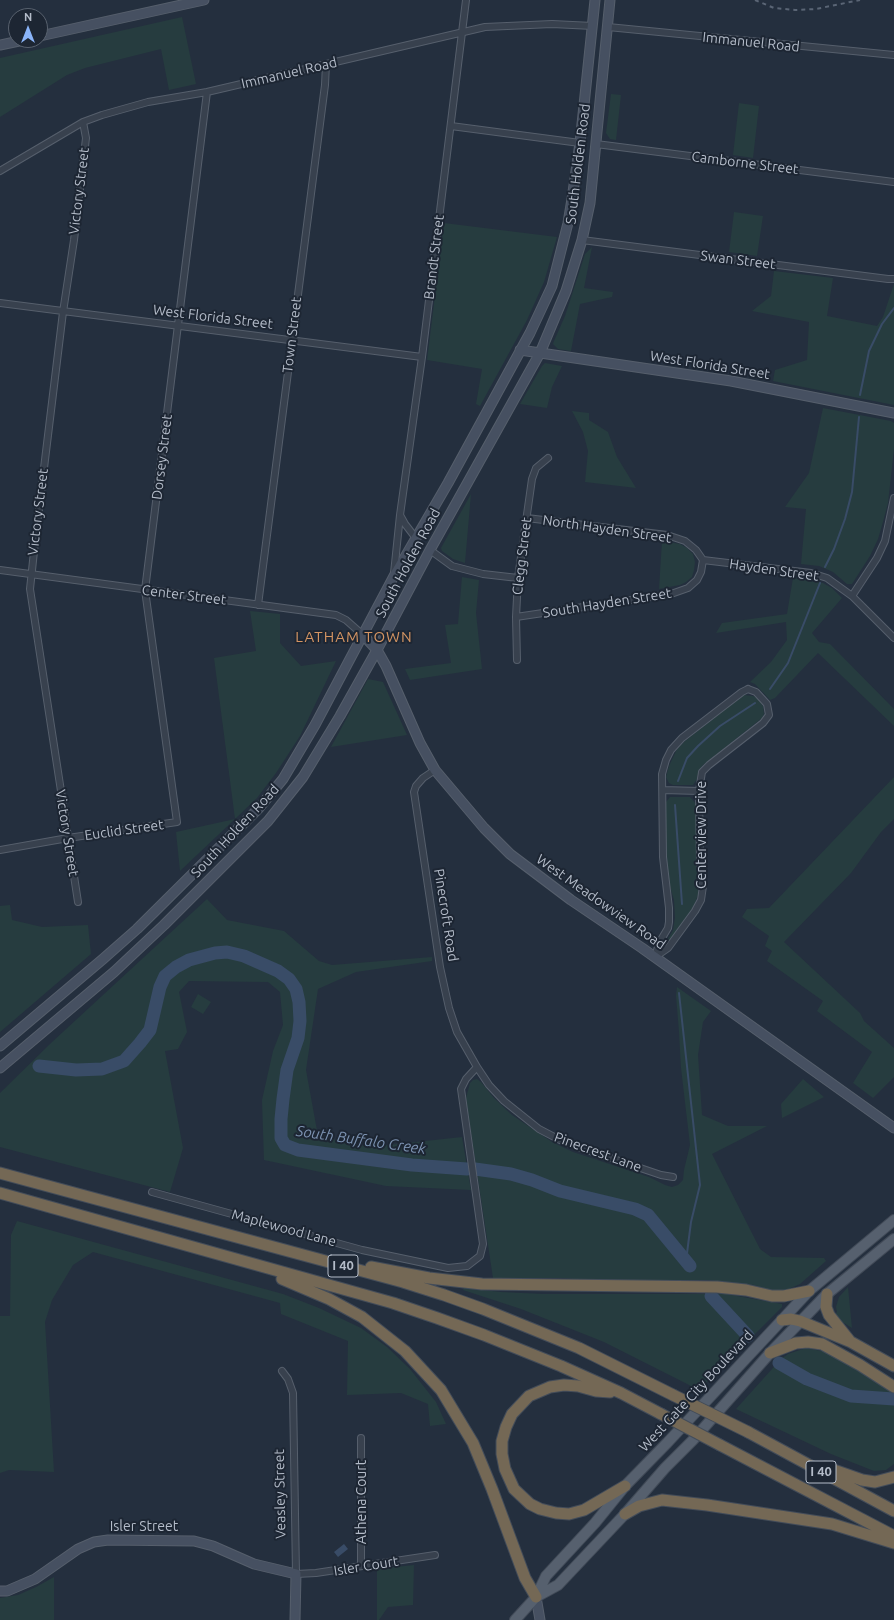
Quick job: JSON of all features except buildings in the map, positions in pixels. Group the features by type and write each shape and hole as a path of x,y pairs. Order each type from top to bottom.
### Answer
{"highway":[{"name":"I 40","path":"0,1173 403,1282 483,1309 579,1348 753,1435 894,1511"},
{"name":"I 40","path":"0,1193 244,1263 394,1304 484,1334 622,1394 894,1536"},
{"path":"252,1242 428,1278 482,1284 717,1287 746,1290 772,1296 784,1296 809,1291"},
{"path":"244,1263 329,1299 362,1317 405,1351 441,1390 472,1443 492,1489 526,1578 536,1597"},
{"path":"827,1294 826,1307 829,1315 851,1342"},
{"path":"782,1320 791,1319 800,1321 851,1342 894,1366"},
{"path":"770,1353 796,1343 808,1342 822,1344 860,1364 894,1387"},
{"path":"622,1394 596,1391 578,1386 564,1386 550,1387 529,1396 512,1414 502,1441 502,1454 505,1469 514,1488 530,1504 540,1509 568,1514 584,1510 625,1486"},
{"path":"753,1435 803,1459 850,1476 875,1482 894,1477"},
{"path":"625,1514 639,1506 662,1500 707,1505 832,1524 894,1543"}],"main road":[{"path":"48,34 204,0"},
{"path":"596,0 602,22 608,27"},
{"name":"South Holden Road","path":"0,1046 103,960 137,929 259,808 283,779 315,725 415,537 448,483 548,296 557,268 568,222 580,143 596,0"},
{"name":"South Holden Road","path":"0,1068 114,972 164,925 268,820 287,798 313,761 377,650 430,550 540,354 566,291 582,240 590,203 610,0"},
{"name":"West Florida Street","path":"520,350 731,381 894,413"},
{"name":"West Meadowview Road","path":"363,635 377,650 389,672 420,743 435,770 484,828 510,854 571,900 655,957 894,1128"},
{"name":"West Gate City Boulevard","path":"515,1620 536,1597 546,1576 595,1524 625,1486 809,1291 894,1220"},
{"name":"West Gate City Boulevard","path":"536,1597 558,1585 625,1514 770,1353 827,1294 894,1239"},
{"name":"Isler Street","path":"0,1591 7,1591 36,1579 78,1549 94,1542 108,1540 194,1541 213,1546 254,1564 296,1574"},
{"name":"Veasley Street","path":"295,1620 296,1574"},
{"path":"536,1597 540,1620"}],"street":[{"name":"Brandt Street","path":"394,576 400,515 422,357 466,0"},
{"name":"Immanuel Road","path":"0,171 83,122 148,102 207,92 485,27 552,24 593,26"},
{"name":"Immanuel Road","path":"608,27 894,55"},
{"name":"Town Street","path":"258,605 325,84 326,64"},
{"name":"Dorsey Street","path":"177,822 145,590 207,92"},
{"name":"Victory Street","path":"78,902 30,589 63,312 74,240 86,138 83,122"},
{"path":"451,126 580,143"},
{"name":"Camborne Street","path":"596,144 894,182"},
{"name":"Swan Street","path":"582,240 894,279"},
{"name":"West Florida Street","path":"0,303 422,357"},
{"name":"Clegg Street","path":"517,660 516,617 518,578 532,478 536,468 548,458"},
{"path":"852,596 877,558 885,541 894,498"},
{"path":"400,515 415,537"},
{"name":"North Hayden Street","path":"527,518 667,535 686,541 696,550 703,560"},
{"path":"430,550 452,566 483,574 518,578"},
{"name":"Hayden Street","path":"703,560 811,573 827,578 852,596 894,638"},
{"name":"South Hayden Street","path":"516,617 671,594 688,588 697,580 701,572 703,560"},
{"name":"Center Street","path":"0,570 336,615 346,620 363,635"},
{"name":"Centerview Drive","path":"745,690 753,690 767,704 769,715 763,723 702,772 699,791 700,862 703,886 701,900 695,911 668,948 655,957 659,943 668,928 669,922 669,908 663,870 662,774 664,767 669,755 677,743 742,692 745,690"},
{"name":"Pinecroft Road","path":"435,770 423,778 416,786 414,792 440,967 448,1008 458,1032 477,1067"},
{"path":"663,790 699,791"},
{"name":"Euclid Street","path":"0,850 68,838 177,822"},
{"name":"Pinecrest Lane","path":"477,1067 489,1085 504,1100 539,1129 560,1140 581,1148 661,1175 673,1177"},
{"name":"Maplewood Lane","path":"152,1192 362,1250 448,1268 466,1266 480,1256 483,1244 461,1089 466,1079 477,1067"},
{"name":"Veasley Street","path":"282,1371 288,1379 293,1393 296,1574"},
{"name":"Athena Court","path":"360,1566 361,1438"},
{"name":"Isler Court","path":"296,1574 316,1573 435,1555"}],"green space":[{"path":"182,17 196,84 169,90 161,49 85,68 67,75 0,117 0,58"},
{"path":"611,94 621,95 616,140 610,139 606,133"},
{"path":"739,103 759,106 753,158 733,155"},
{"path":"734,212 763,216 757,256 729,252"},
{"path":"444,223 557,237 544,282 527,320 480,406 476,404 482,369 427,360"},
{"path":"592,247 584,288 613,292 612,297 580,304 571,351 558,349 553,344 554,341 565,316 585,254"},
{"path":"774,271 833,278 827,316 877,326 883,317 894,284 894,405 773,381 775,370 807,360 809,322 752,311 771,296"},
{"path":"545,363 562,366 552,387 547,408 520,404 542,366"},
{"path":"823,408 891,421 894,423 894,449 888,503 878,539 870,556 852,584 847,584 833,572 819,566 801,564 806,509 785,507 809,473"},
{"path":"572,411 589,413 589,420 608,432 617,457 636,488 585,482 588,451 583,432"},
{"path":"471,494 465,563 453,559 442,551 441,548"},
{"path":"662,541 680,544 687,548 693,554 695,562 692,577 686,582 680,585 659,589"},
{"path":"462,577 479,580 476,613 482,669 410,680 405,669 451,663 445,625 458,624"},
{"path":"793,578 823,583 832,588 842,598 812,633 819,642 830,644 894,709 894,726 818,653 775,698 770,700 755,684 750,682 771,662 787,640 786,622 716,633 722,623 787,614"},
{"path":"250,611 280,614 280,643 301,666 336,661 300,736 276,773 257,798 235,819 214,658 256,651"},
{"path":"368,679 383,682 407,735 331,747"},
{"path":"744,695 757,698 763,706 764,714 762,718 703,765 699,770 697,779 693,785 673,785 669,783 666,777 669,766 677,749 685,741"},
{"path":"894,777 894,819 881,832 851,873 784,942 860,1013 864,1021 894,1048 894,1077 873,1098 853,1083 872,1052 817,1011 823,1001 767,961 772,951 765,946 769,936 742,917 747,909 769,908"},
{"path":"670,797 690,797 696,804 699,892 694,906 666,946 665,944 673,930 675,918 674,900 669,884 666,862 666,802"},
{"path":"235,819 180,871 176,832"},
{"path":"207,899 227,920 284,931 319,961 332,965 432,957 432,961 356,972 318,989 306,1070 318,1136 370,1147 462,1137 471,1190 386,1186 264,1160 262,1100 273,1051 283,1025 280,992 268,982 189,981 179,992 187,1032 178,1049 165,1051 183,1148 170,1192 0,1147 0,1093 51,1043"},
{"path":"10,905 12,920 42,927 88,925 91,954 0,1032 0,906"},
{"path":"677,987 711,1011 703,1022 698,1055 702,1115 728,1126 767,1126 712,1154 760,1249 771,1257 824,1258 826,1261 800,1284 791,1288 790,1291 777,1292 754,1285 706,1280 493,1278 466,1098 470,1083 477,1079 512,1115 552,1142 573,1152 649,1177 665,1185 672,1187 678,1185 683,1180 690,1145 681,1068 676,996"},
{"path":"198,994 211,1002 203,1014 191,1007"},
{"path":"803,1079 824,1097 782,1118 781,1104"},
{"path":"17,1221 283,1294 319,1308 361,1328 387,1347 410,1369 436,1402 446,1424 430,1426 428,1404 401,1393 347,1395 348,1341 281,1314 280,1303 93,1252 73,1265 52,1300 45,1322 54,1472 9,1470 0,1473 0,1316 10,1316 11,1235"},
{"path":"848,1287 852,1328 839,1320 835,1314 837,1312 836,1307 839,1297"},
{"path":"464,1288 543,1294 726,1294 782,1304 782,1307 699,1390 604,1342 521,1309 463,1290"},
{"path":"806,1348 826,1352 894,1392 894,1464 886,1470 874,1471 831,1454 736,1409 781,1359 788,1354"},
{"path":"414,1565 413,1605 388,1607 379,1620 377,1620 377,1569"},
{"path":"54,1577 54,1620 0,1620 0,1598 18,1595"}],"water":[{"path":"344,1544 348,1549 338,1557 334,1552"}],"waterway":[{"path":"860,395 869,351 882,324 894,308"},
{"path":"825,567 834,549 845,519 852,492 859,417"},
{"path":"770,689 788,663 820,583"},
{"path":"678,781 687,758 698,746 720,726 755,703"},
{"path":"675,805 682,904"},
{"name":"South Buffalo Creek","path":"39,1066 76,1070 102,1069 124,1061 150,1030 160,987 165,976 176,967 189,960 215,953 227,952 244,956 278,971 289,979 296,989 299,1002 300,1021 298,1038 287,1070 281,1119 281,1138 285,1145 298,1150 412,1165 467,1169"},
{"path":"679,993 700,1185 691,1222 686,1261"},
{"name":"South Buffalo Creek","path":"475,1169 511,1174 532,1180 560,1191 635,1209 648,1215 690,1266"},
{"name":"South Buffalo Creek","path":"711,1296 748,1336"},
{"name":"South Buffalo Creek","path":"779,1363 807,1379 851,1396 894,1399"}],"railway":[{"path":"755,0 774,8 795,10 816,9 860,0"}],"district":[{"name":"LATHAM TOWN","path":"354,637"}]}
